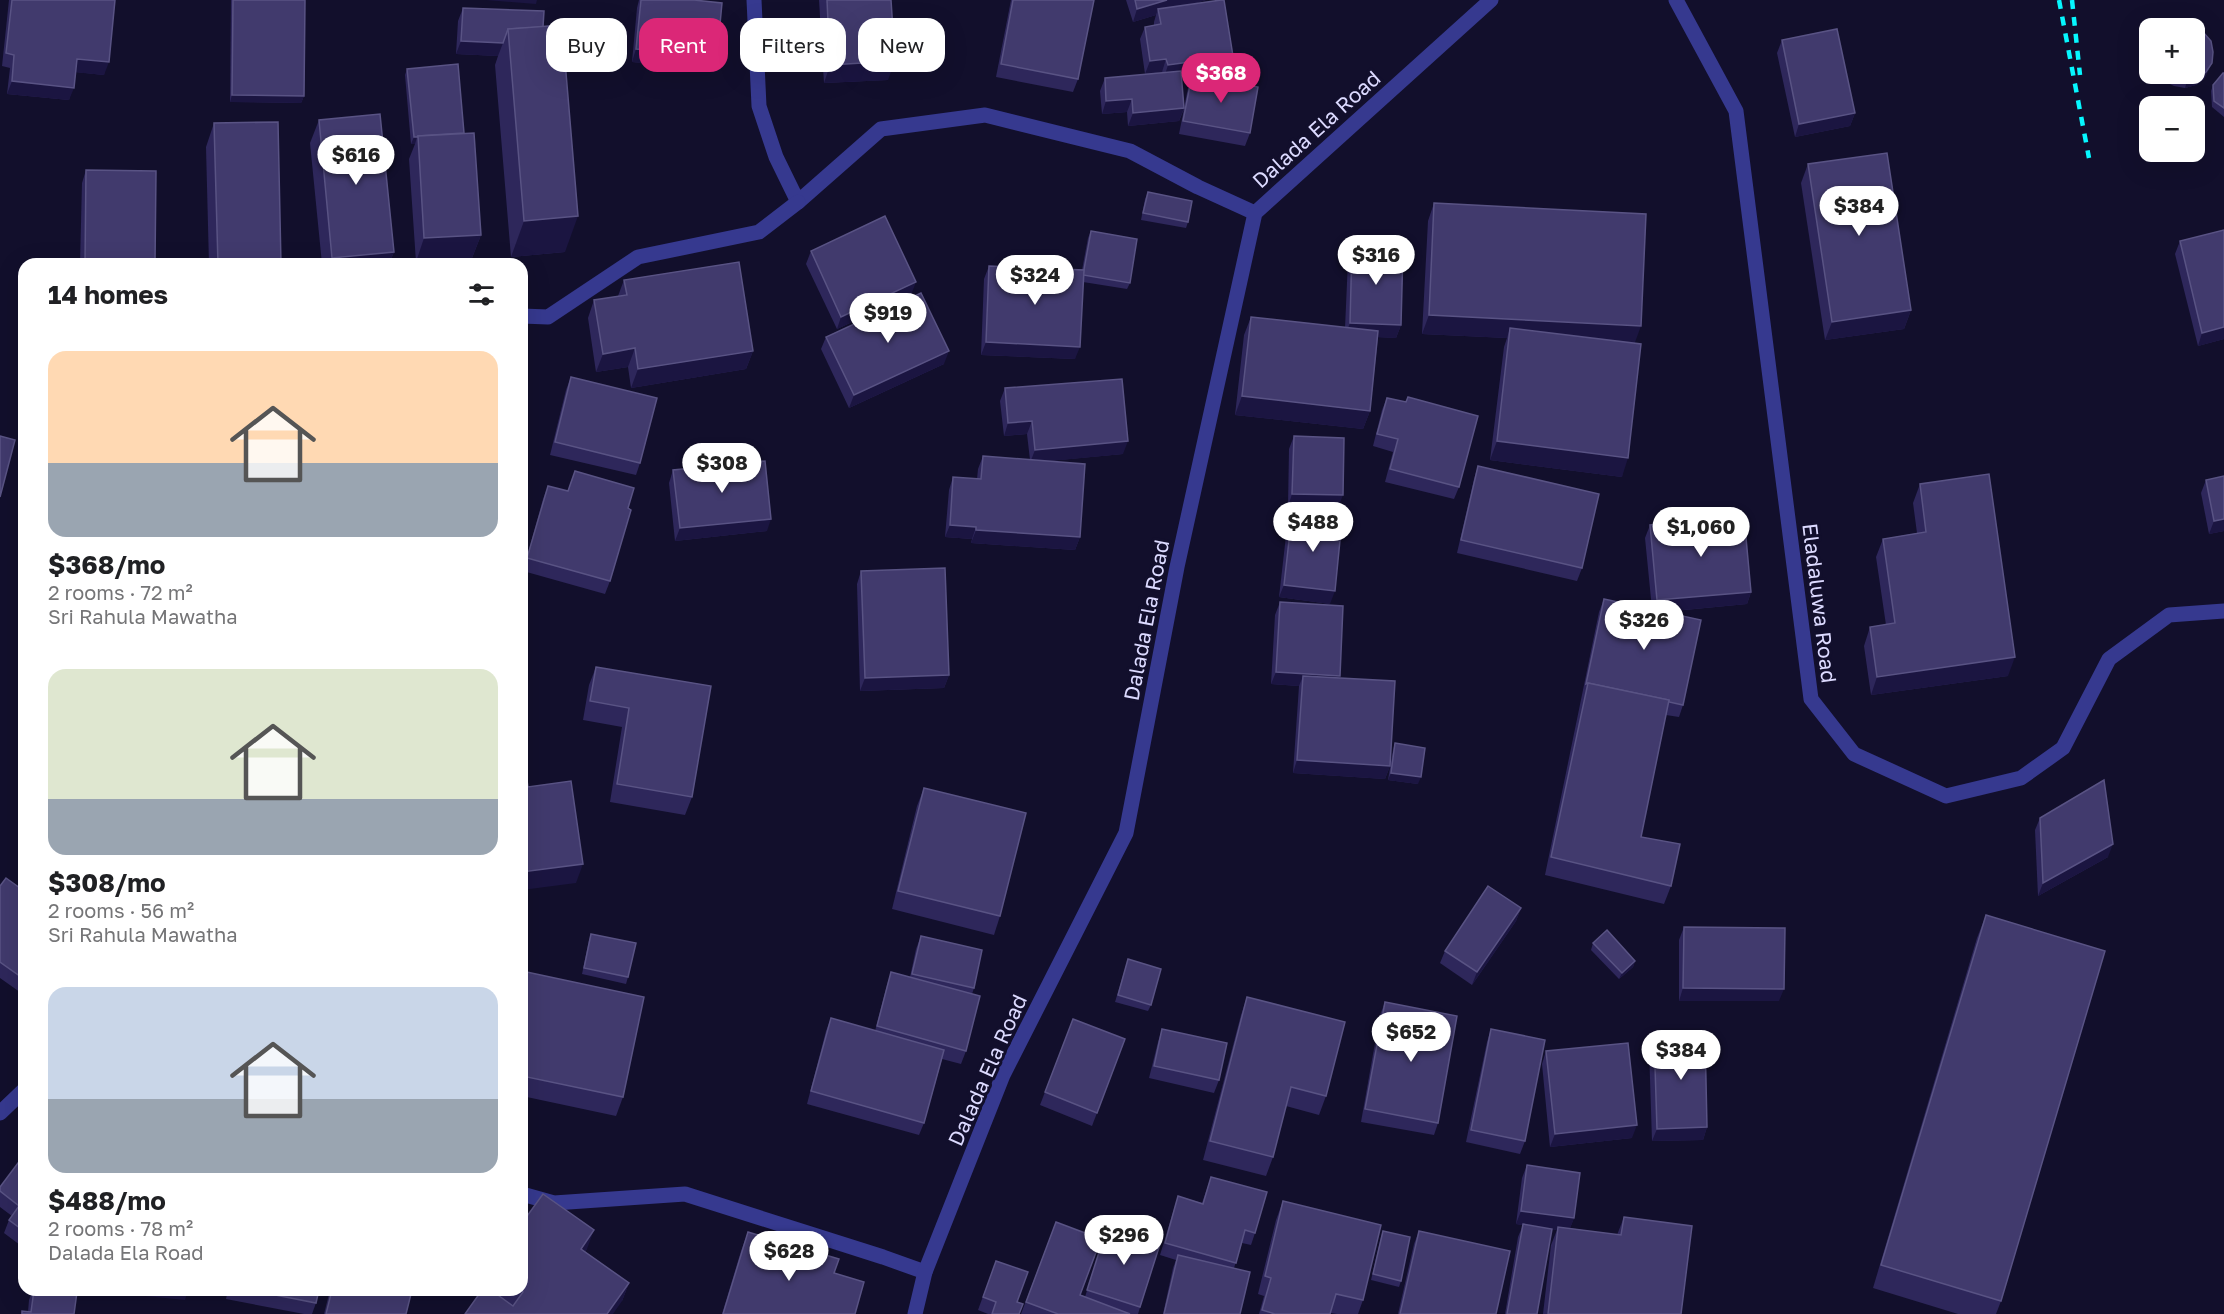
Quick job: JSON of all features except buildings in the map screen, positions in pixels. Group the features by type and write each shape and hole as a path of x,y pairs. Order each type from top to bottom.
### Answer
{"street":[{"path":"754,0 759,106 776,157 798,202"},
{"name":"Dalada Ela Road","path":"915,1314 925,1272 1003,1075 1125,833 1177,567 1255,213 1491,0"},
{"name":"Eladaluwa Road","path":"1676,0 1736,111 1811,699 1854,754 1946,796 2021,777 2063,748 2109,659 2169,615 2224,611"},
{"path":"528,316 548,317 639,257 759,232 798,202 881,129 985,115 1130,151 1198,187 1255,213"},
{"path":"0,1113 18,1096"},
{"path":"528,1196 554,1203 685,1194 925,1272"}],"railway":[{"path":"2059,0 2089,158"},
{"path":"2072,0 2080,75"}]}
